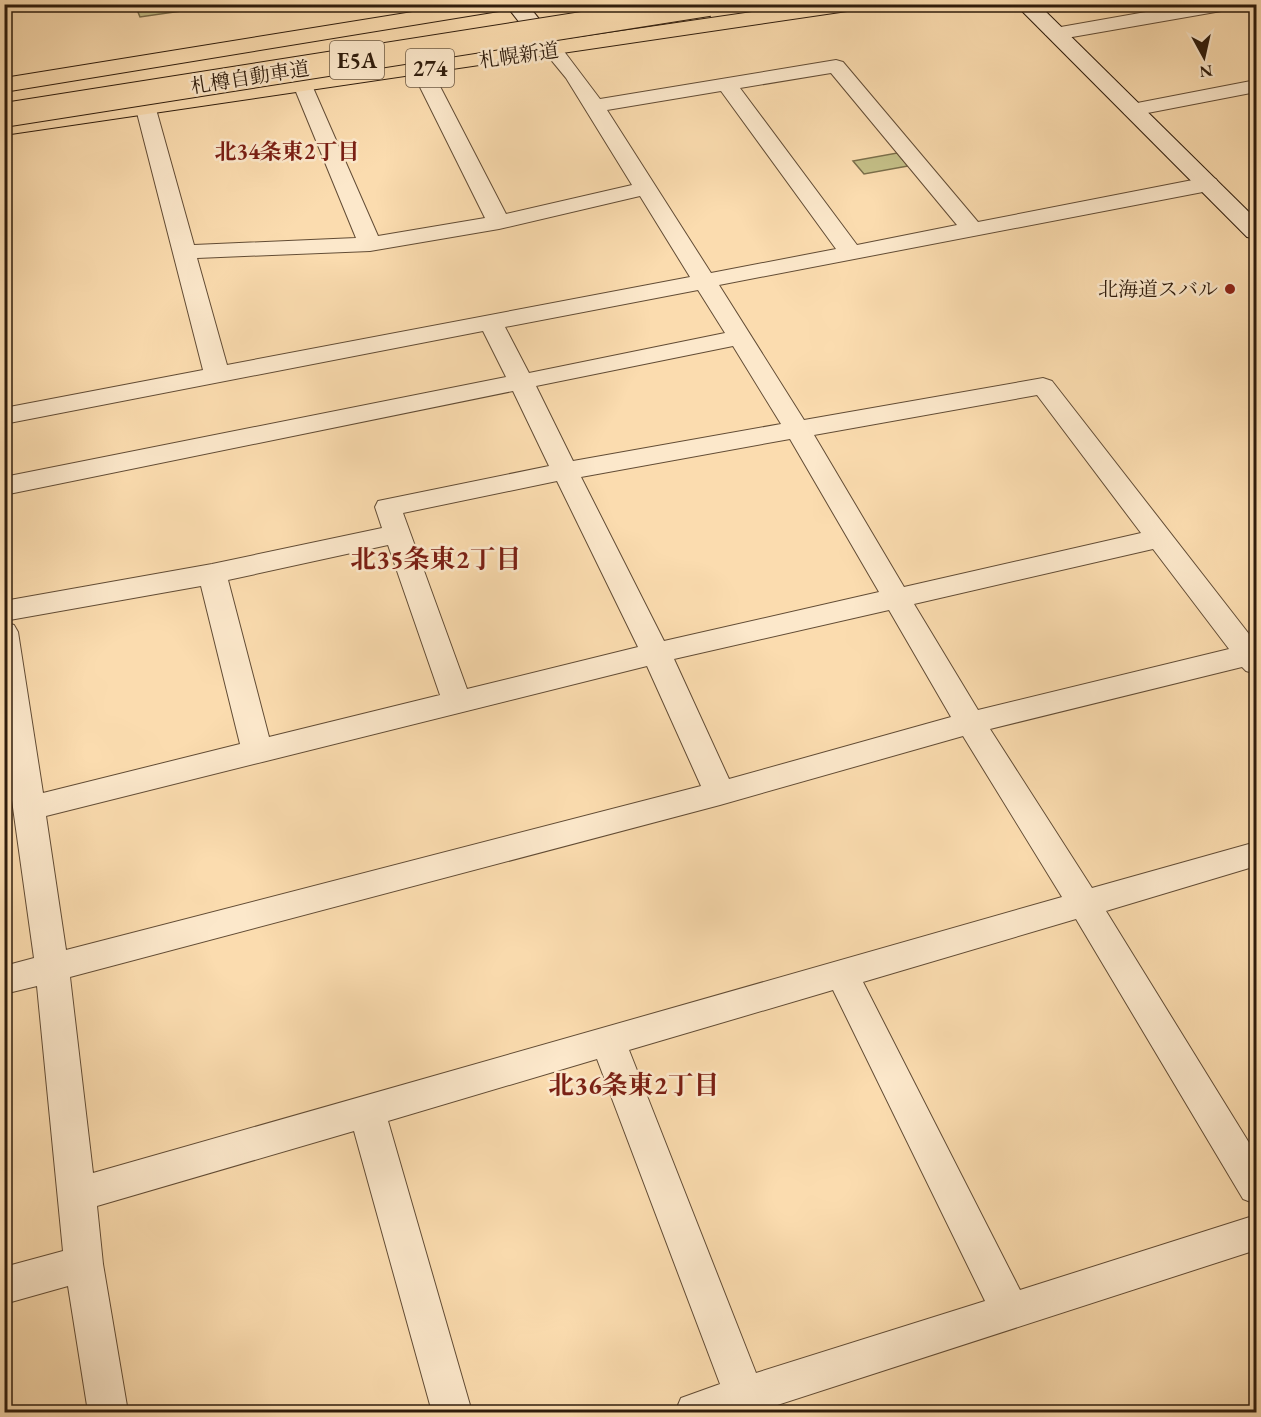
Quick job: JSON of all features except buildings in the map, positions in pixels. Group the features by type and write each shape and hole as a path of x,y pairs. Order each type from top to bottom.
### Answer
{"highway":[{"name":"274","path":"4,85 505,4"},
{"name":"札樽自動車道","path":"4,98 615,4"},
{"name":"札樽自動車道","path":"4,115 709,4"},
{"name":"札幌新道","path":"4,128 304,87 854,4"}],"street":[{"path":"515,4 574,75 705,281 898,597 970,723 1085,905 1257,1187"},
{"path":"1025,4 1257,232"},
{"path":"1055,34 1227,4"},
{"path":"594,106 836,66 972,230"},
{"path":"421,69 499,222"},
{"path":"727,85 851,253"},
{"path":"1132,110 1257,86"},
{"path":"304,87 370,244"},
{"path":"146,109 217,375"},
{"path":"4,416 1208,184"},
{"path":"183,252 370,244 499,222 646,188"},
{"path":"491,322 656,653 720,793"},
{"path":"4,486 738,338"},
{"path":"4,980 720,793 970,723 1254,657 1159,538 1043,386 799,432 565,471 388,507 457,702"},
{"path":"4,611 212,574 397,534"},
{"path":"29,808 656,653 1159,538"},
{"path":"212,574 257,751"},
{"path":"4,632 51,969 84,1264 108,1413"},
{"path":"76,1195 1257,854"},
{"path":"842,973 1011,1312"},
{"path":"608,1041 745,1397"},
{"path":"367,1111 452,1413"},
{"path":"695,1413 1257,1233"},
{"path":"4,1286 84,1264"}],"shaded area":[{"path":"135,5 223,5 140,17"},
{"path":"897,153 908,166 864,174 853,161"}],"place":[{"name":"北海道スバル","path":"1230,289"}],"district":[{"name":"北34条東2丁目","path":"287,151"},
{"name":"北35条東2丁目","path":"436,559"},
{"name":"北36条東2丁目","path":"634,1085"}]}
